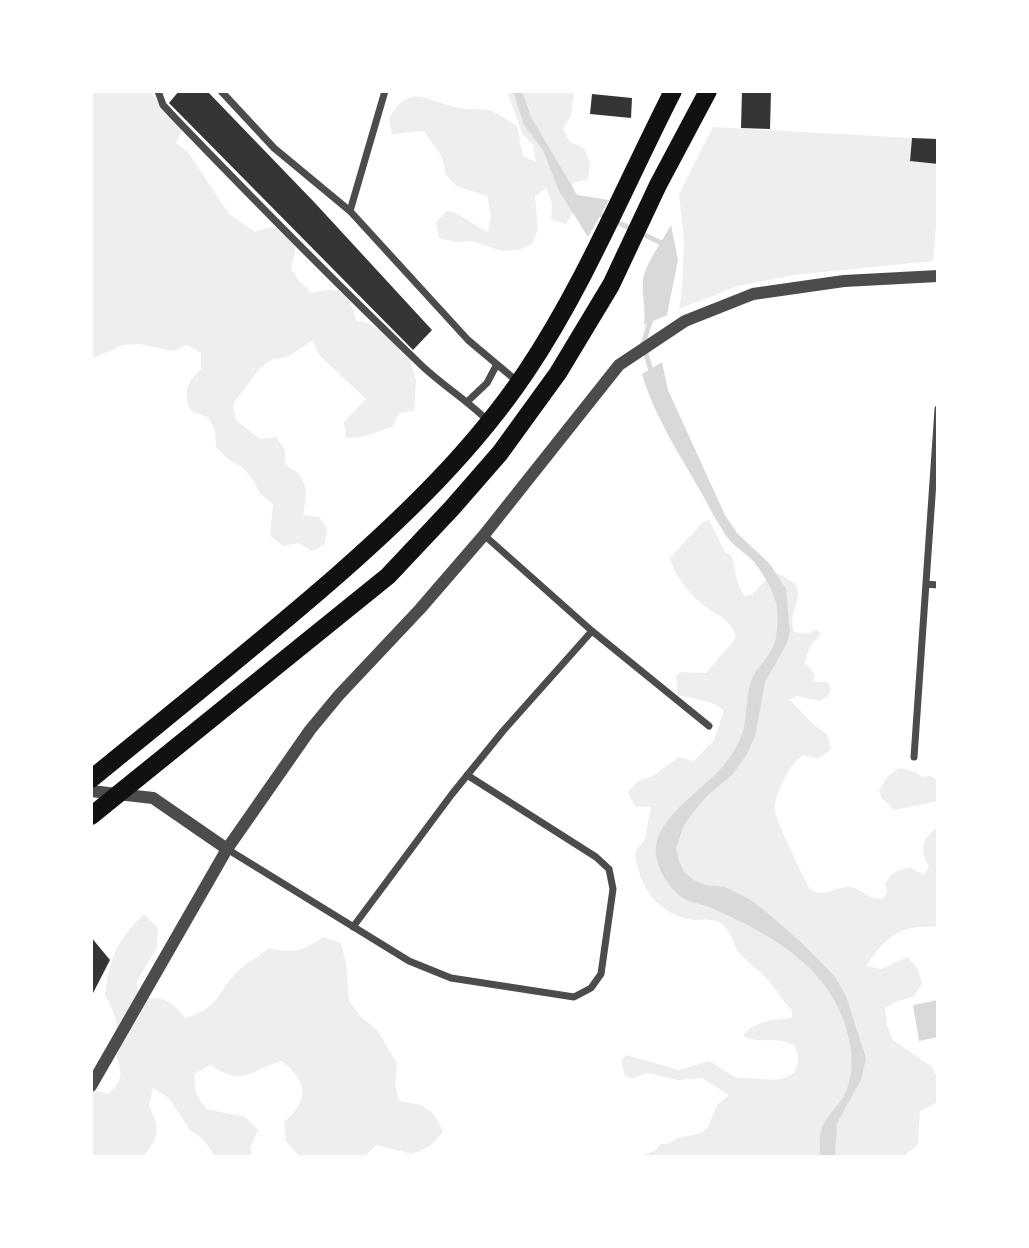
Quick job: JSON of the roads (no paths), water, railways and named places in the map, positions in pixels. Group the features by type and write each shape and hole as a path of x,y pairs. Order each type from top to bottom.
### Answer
{"highway":[{"path":"91,779 297,611 398,521 432,487 488,422 518,383 585,271 673,91"},
{"path":"91,816 388,576 500,453 558,373 611,285 658,185 708,91"}],"street":[{"path":"158,91 163,104 177,120 302,247 421,365 446,387 468,401 488,422"},
{"path":"221,91 274,149 350,211 439,309 496,366 518,383"},
{"path":"350,211 385,91"},
{"path":"91,1086 227,849 310,730 484,535 619,365 685,321 753,294 844,281 938,276"},
{"path":"468,401 487,383 496,366"},
{"path":"914,757 938,408"},
{"path":"484,535 592,631 709,726"},
{"path":"926,584 938,584"},
{"path":"353,927 467,775 592,631"},
{"path":"91,791 153,798 227,849 409,961 451,978 574,997 591,988 601,974 613,889 609,869 596,857 467,775"}],"waterway":[{"path":"595,212 666,245"},
{"path":"652,316 643,344 652,374"}]}
